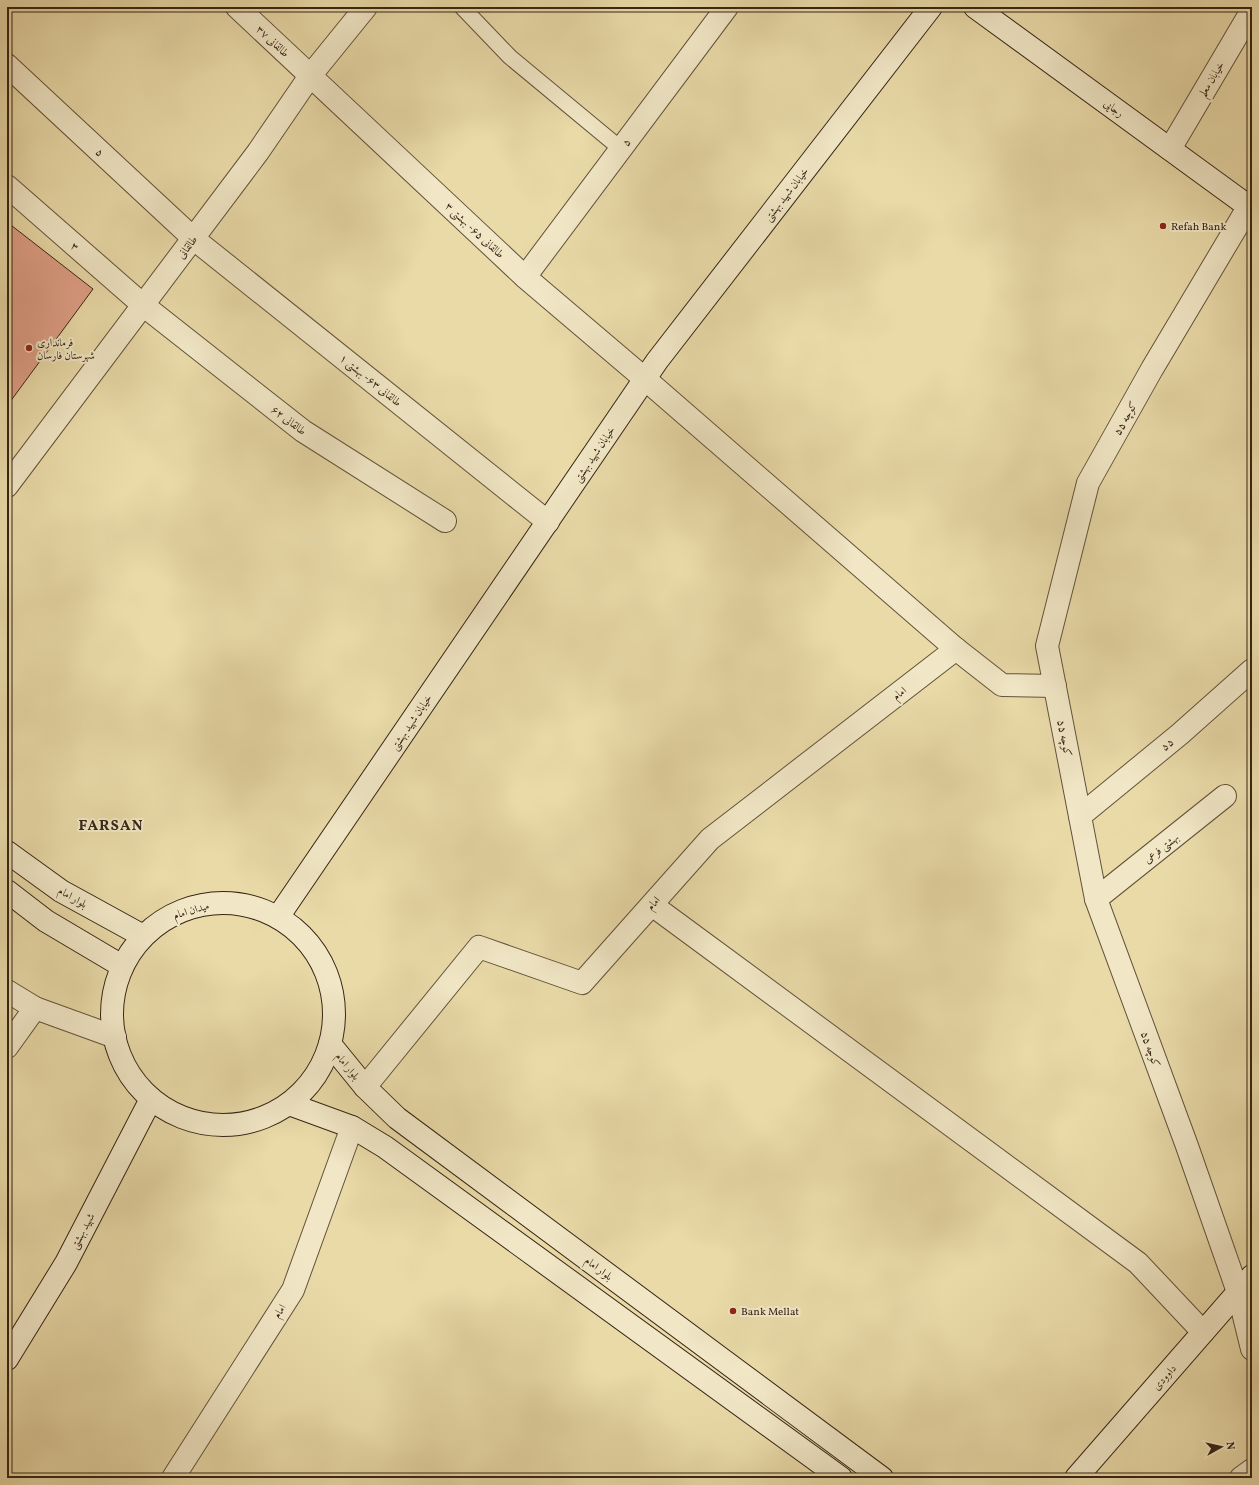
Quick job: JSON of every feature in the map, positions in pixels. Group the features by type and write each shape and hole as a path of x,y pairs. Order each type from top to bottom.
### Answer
{"street":[{"name":"طالقانی ۳۷","path":"237,7 310,76"},
{"name":"طالقانی","path":"7,486 194,239 258,152 310,76 366,7"},
{"name":"۵","path":"525,277 727,7"},
{"name":"خیابان شهید بهشتی","path":"278,917 645,379 931,7"},
{"name":"رجایی","path":"975,7 1250,208"},
{"name":"خیابان معلم","path":"1170,149 1252,10"},
{"name":"۵","path":"7,65 194,239"},
{"name":"طالقانی ۶۵- بهشتی ۳","path":"310,76 525,277 956,649 1002,685 1055,686"},
{"name":"۳","path":"7,186 143,305"},
{"name":"کوچه ۵۵","path":"1250,208 1152,369 1088,483 1047,646 1096,899 1187,1146 1238,1292 1252,1349"},
{"name":"طالقانی ۶۳- بهشتی ۱","path":"194,239 548,522"},
{"name":"طالقانی ۶۲","path":"143,305 303,431 445,521"},
{"name":"امام","path":"365,1087 479,947 582,983 710,839 956,649"},
{"name":"۵۵","path":"1080,816 1180,734 1252,670"},
{"name":"بهشتی فرعی","path":"1096,899 1226,796"},
{"name":"بلوار امام","path":"7,852 61,890 143,936"},
{"path":"7,891 46,921 122,966"},
{"name":"میدان امام","path":"208,903 244,904 278,917 307,940 326,971 334,1007 330,1044 315,1077 289,1104 256,1121 220,1125 183,1118 151,1099 128,1071 114,1037 112,1001 122,966 143,936 173,914 208,903"},
{"path":"652,905 1138,1263 1203,1332"},
{"path":"7,991 35,1008 114,1037"},
{"path":"7,1047 35,1008"},
{"name":"بلوار امام","path":"330,1044 365,1087 397,1118 882,1478"},
{"name":"شهید بهشتی","path":"7,1359 66,1263 151,1099"},
{"path":"289,1104 352,1127 385,1147 841,1478"},
{"name":"امام","path":"173,1478 293,1290 352,1127"},
{"name":"داوودی","path":"1076,1478 1252,1276"},
{"path":"1241,1478 1252,1470"}],"lane":[{"path":"462,7 510,57 621,149"}],"building":[{"name":"فرمانداری شهرستان فارسان","path":"7,222 93,289 7,406"}],"place":[{"name":"Refah Bank","path":"1163,226"},
{"name":"فرمانداری شهرستان فارسان","path":"29,348"},
{"name":"Bank Mellat","path":"733,1311"}],"district":[{"name":"FARSAN","path":"111,825"}]}
